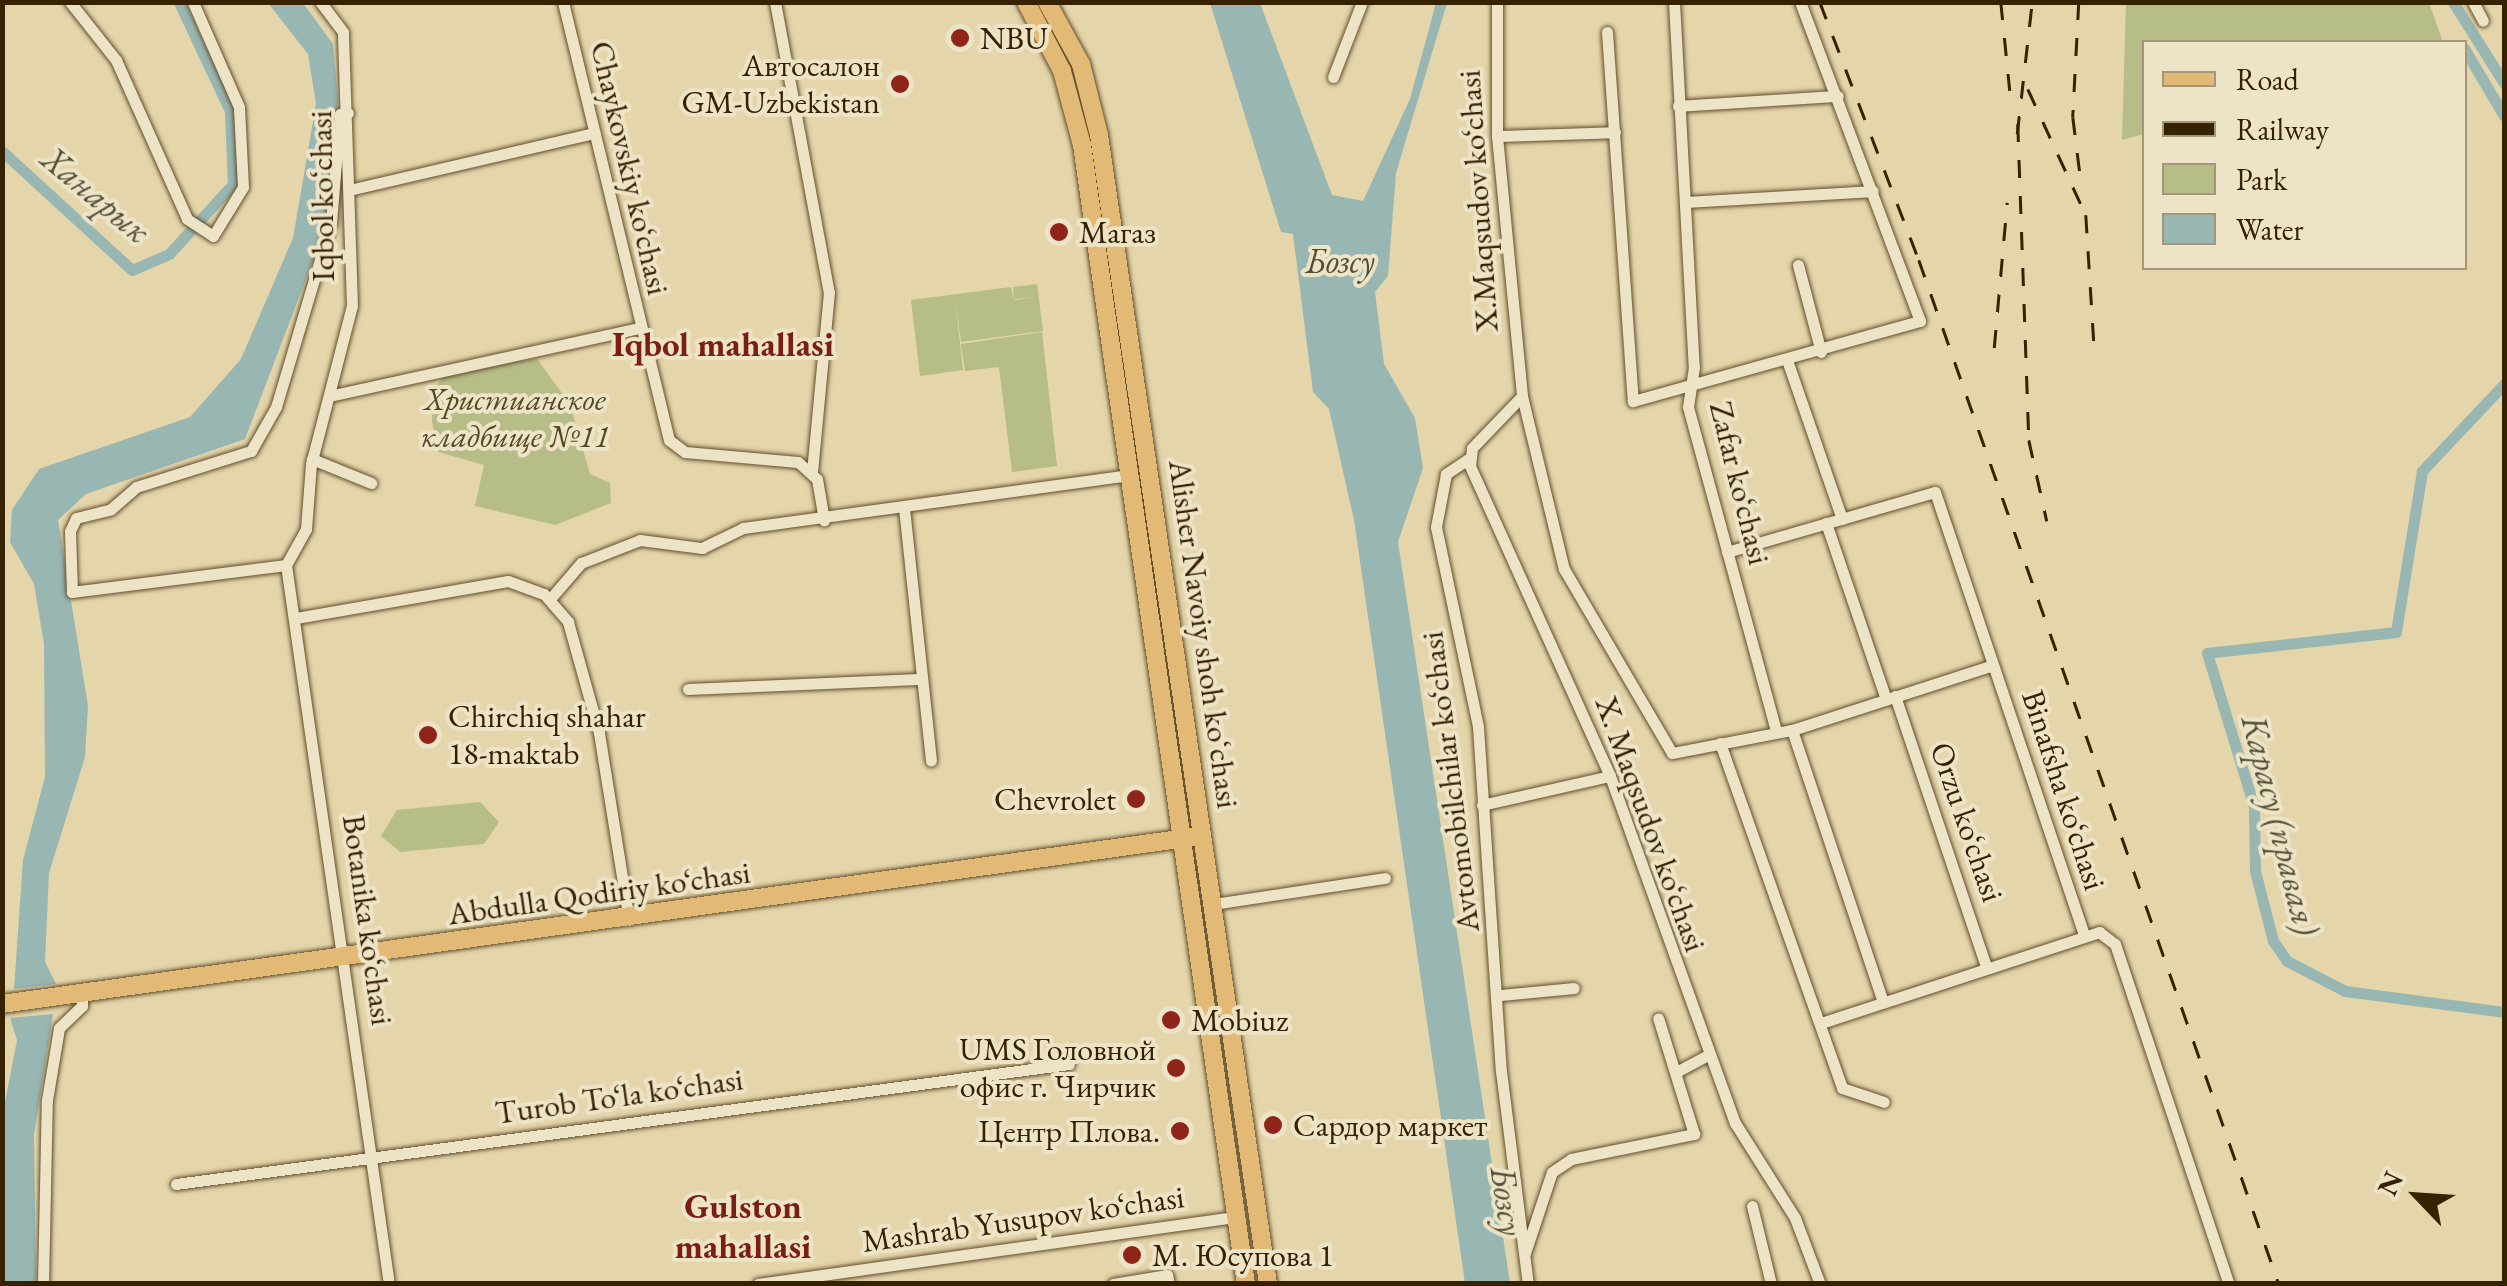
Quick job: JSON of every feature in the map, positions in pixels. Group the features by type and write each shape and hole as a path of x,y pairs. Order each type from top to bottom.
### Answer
{"main road":[{"name":"Alisher Navoiy shoh koʻchasi","path":"1026,2 1055,53 1078,126 1246,1284"},
{"name":"Alisher Navoiy shoh koʻchasi","path":"1047,2 1081,64 1099,135 1268,1284"},
{"name":"Abdulla Qodiriy ko‘chasi","path":"2,1004 629,920 1203,835"}],"street":[{"path":"70,2 116,60 155,165 187,219 212,236 244,187 239,106 193,2"},
{"name":"Iqbol koʻchasi","path":"286,566 306,529 312,458 334,394 352,306 343,32 320,2"},
{"name":"Chaykovskiy ko‘chasi","path":"563,2 640,328 672,444 780,455 812,472"},
{"path":"775,2 829,292 812,472 824,520"},
{"path":"1333,77 1362,2"},
{"name":"X.Maqsudov ko‘chasi","path":"1497,2 1497,136 1522,396 1564,569 1590,601 1615,667 1672,753 1720,744"},
{"path":"1674,2 1687,202 1689,390 1920,321 1800,2"},
{"path":"2473,2 2484,22"},
{"name":"Zafar ko‘chasi","path":"1607,32 1633,401 1689,390 1776,731"},
{"path":"1678,106 1838,96"},
{"path":"286,566 72,592 76,518 111,509 136,487 251,451 276,407 331,223 340,114 348,114"},
{"path":"1497,136 1615,132"},
{"path":"349,190 594,134"},
{"path":"1687,202 1873,191"},
{"path":"1798,264 1821,352"},
{"path":"334,394 640,328"},
{"path":"1788,363 1842,520"},
{"path":"1468,459 1522,396"},
{"path":"312,458 372,484"},
{"name":"X. Maqsudov ko‘chasi","path":"1468,459 1610,776 1736,1124 1796,1218 1820,1284"},
{"name":"Avtomobilchilar ko‘chasi","path":"1468,459 1446,474 1436,527 1466,642 1502,995 1501,1072 1528,1284"},
{"path":"550,599 581,563 630,543 702,548 743,528 1130,476"},
{"path":"1728,552 1935,492 1993,664 1792,730 1720,744 1842,1088 1884,1102"},
{"path":"904,508 918,679 930,761"},
{"name":"Orzu ko‘chasi","path":"1826,523 1986,966"},
{"name":"Botanika ko‘chasi","path":"286,566 348,958 389,1284"},
{"path":"296,618 508,581 550,599 568,622 599,733 629,920"},
{"name":"Binafsha ko‘chasi","path":"1993,664 2083,933"},
{"path":"688,689 918,679"},
{"path":"1792,730 1883,1002"},
{"path":"1482,805 1610,776"},
{"path":"1213,904 1386,878"},
{"path":"1821,1023 2083,933 2115,944 2230,1284"},
{"path":"1502,995 1574,988"},
{"path":"44,1284 47,1100 59,1028 82,1006 74,993"},
{"path":"1524,1258 1552,1172 1571,1159 1694,1134 1658,1018"},
{"path":"1676,1072 1708,1055"},
{"name":"Turob To‘la ko‘chasi","path":"176,1184 1070,1064"},
{"path":"1752,1206 1771,1284"},
{"name":"Mashrab Yusupov ko‘chasi","path":"758,1284 1236,1217"},
{"path":"1113,1284 1168,1275 1169,1284"}],"green space":[{"path":"2126,3 2429,3 2442,40 2142,40 2142,135 2122,140"},
{"path":"1037,284 1043,331 961,342 955,298 963,370 920,376 911,300 1011,287 1014,300 1036,297 1014,299 1013,287"},
{"path":"1042,332 1057,466 1012,472 999,367 965,371 961,344"},
{"name":"Христианское кладбище №11","path":"537,359 570,404 590,474 610,483 611,503 555,525 475,506 484,465 438,452 432,421 433,389 449,371"},
{"path":"480,802 499,822 484,844 400,852 381,836 397,810"}],"water":[{"path":"268,3 303,3 333,44 338,101 325,229 245,439 86,494 58,520 88,706 85,757 49,873 45,962 56,984 14,989 23,860 45,777 44,644 34,584 10,542 12,510 39,469 190,417 241,359 293,238 316,104 308,54"},
{"name":"Бозсу","path":"1210,3 1260,3 1332,195 1363,201 1410,99 1436,3 1447,3 1396,173 1388,276 1375,292 1384,364 1415,418 1423,468 1398,542 1510,1283 1465,1283 1354,520 1329,409 1313,392 1293,234 1281,232"},
{"path":"53,1014 34,1135 36,1283 5,1283 3,1113 17,1040 10,1018"}],"waterway":[{"name":"Ханарык","path":"2,151 132,270 169,254 233,184 230,111 179,2"},
{"name":"Карасу (правая)","path":"2453,2 2504,83"},
{"name":"Карасу (правая)","path":"2467,53 2504,116"},
{"name":"Карасу (правая)","path":"2504,384 2422,471 2396,632 2207,653 2254,807 2255,871 2273,941 2287,961 2345,991 2504,1012"}],"railway":[{"path":"1820,2 1919,260 2279,1284"},
{"path":"2001,2 2010,91"},
{"path":"2017,134 2032,2"},
{"path":"2079,2 2073,117 2081,181"},
{"path":"2028,89 2086,215 2095,358"},
{"path":"2018,124 2029,440 2047,521"},
{"path":"1994,348 2007,203"}],"place":[{"name":"NBU","path":"960,38"},
{"name":"Автосалон GM-Uzbekistan","path":"900,84"},
{"name":"Магаз","path":"1059,232"},
{"name":"Chirchiq shahar 18-maktab","path":"428,735"},
{"name":"Chevrolet","path":"1136,799"},
{"name":"Mobiuz","path":"1171,1020"},
{"name":"UMS Головной офис г. Чирчик","path":"1176,1068"},
{"name":"Сардор маркет","path":"1273,1125"},
{"name":"Центр Плова.","path":"1180,1131"},
{"name":"М. Юсупова 1","path":"1132,1255"}],"district":[{"name":"Iqbol mahallasi","path":"723,344"},
{"name":"Gulston mahallasi","path":"743,1226"}]}
